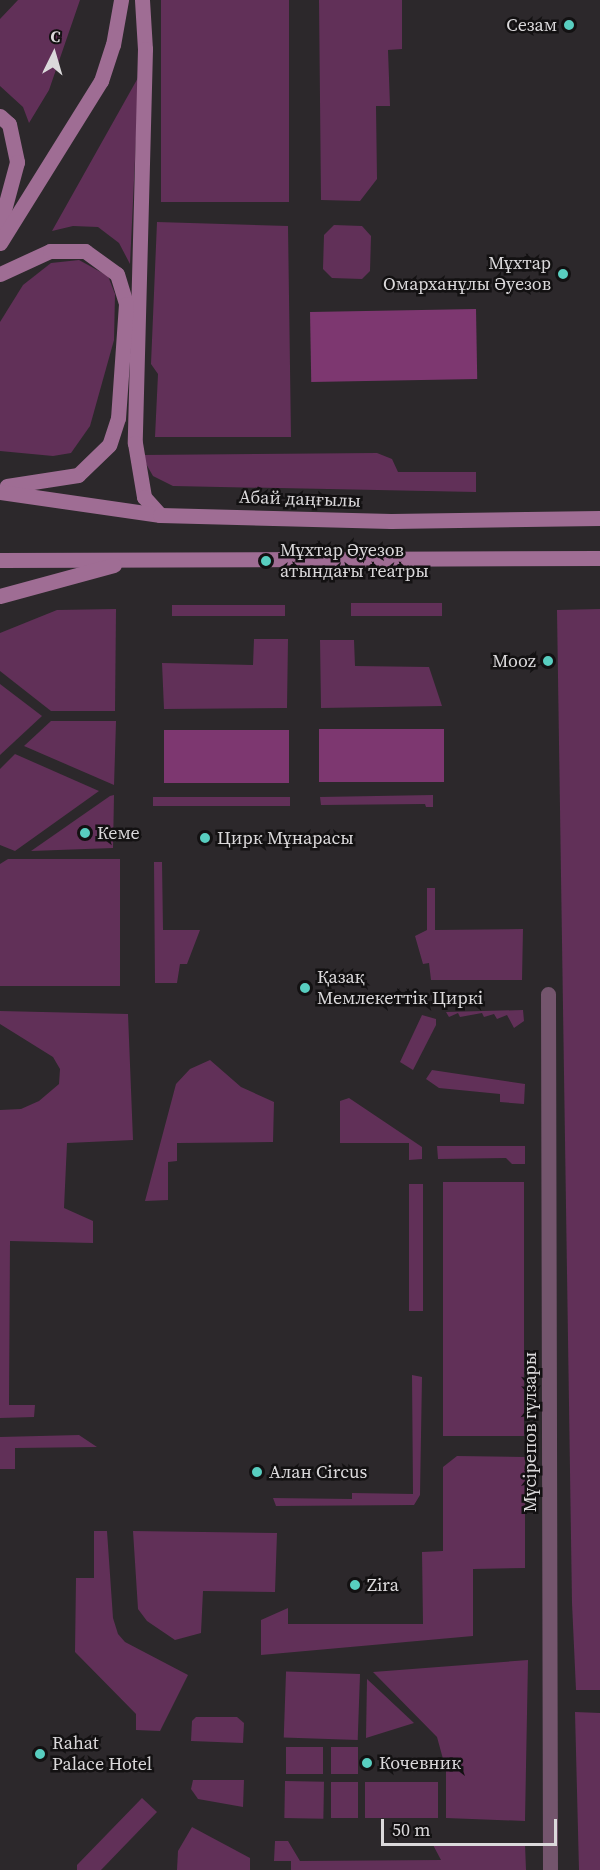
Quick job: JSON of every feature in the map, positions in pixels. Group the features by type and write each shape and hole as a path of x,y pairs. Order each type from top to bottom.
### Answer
{"main road":[{"path":"0,243 101,81 113,45 121,0"},
{"path":"142,0 145,49 135,443 144,497 160,515"},
{"path":"0,116 9,124 17,162 0,225"},
{"path":"0,274 50,251 85,251 117,274 126,304 118,418 102,454 78,475 0,486"},
{"name":"Абай даңғылы","path":"0,492 160,515 391,521 600,518"},
{"path":"0,560 600,558"},
{"path":"0,596 131,560"}],"street":[{"name":"Мүсірепов гүлзары","path":"548,994 550,1870"}],"shaded area":[{"path":"18,0 80,0 49,90 29,123 23,107 0,86 0,19"},
{"path":"161,0 289,0 289,202 161,202"},
{"path":"319,0 402,0 402,49 388,50 390,106 376,106 377,179 360,201 321,200"},
{"path":"139,76 130,264 119,243 98,227 73,226 52,231"},
{"path":"157,222 288,226 291,437 155,437 158,374 151,364"},
{"path":"334,225 362,226 371,236 370,271 362,279 332,278 323,269 324,235"},
{"path":"79,260 108,276 115,294 114,340 90,426 71,453 53,456 0,451 0,322 23,285 51,263"},
{"path":"476,309 477,379 311,382 310,312"},
{"path":"377,453 392,459 398,472 476,472 476,492 173,486 153,476 141,455"},
{"path":"351,603 442,603 442,616 351,616"},
{"path":"172,605 285,605 285,616 172,616"},
{"path":"116,609 115,711 51,711 0,671 0,633 57,610"},
{"path":"600,609 600,1690 576,1690 572,1603 557,610"},
{"path":"254,639 288,639 287,708 164,709 162,663 253,665"},
{"path":"320,640 354,640 355,666 429,667 442,706 321,708"},
{"path":"0,684 42,716 0,755"},
{"path":"51,721 116,721 114,785 24,746"},
{"path":"319,729 444,729 444,782 319,782"},
{"path":"164,730 289,730 289,783 164,783"},
{"path":"15,754 99,791 15,851 0,845 0,769"},
{"path":"114,795 113,848 31,851 110,796"},
{"path":"433,795 433,807 426,807 425,804 321,805 320,797"},
{"path":"153,797 290,797 290,806 153,806"},
{"path":"8,859 120,859 120,986 0,986 0,864"},
{"path":"154,862 162,862 163,930 200,930 187,964 180,964 177,983 155,983"},
{"path":"427,888 435,888 435,930 523,929 522,980 431,980 429,963 423,964 415,936 427,930"},
{"path":"523,1010 524,1021 514,1028 507,1015 497,1019 494,1014 484,1017 482,1013 460,1017 458,1013 449,1017 446,1012"},
{"path":"0,1011 128,1014 133,1140 67,1143 64,1208 93,1221 93,1243 10,1241 9,1405 35,1405 34,1417 0,1418 0,1110 21,1109 39,1101 59,1084 60,1069 53,1057 0,1024"},
{"path":"422,1015 436,1019 436,1025 413,1070 400,1062"},
{"path":"210,1060 241,1087 274,1102 273,1142 177,1143 177,1161 168,1162 168,1200 145,1201 176,1084 190,1069"},
{"path":"432,1070 525,1084 524,1104 500,1102 500,1094 439,1088 426,1079"},
{"path":"349,1098 422,1147 422,1159 409,1160 409,1143 340,1143 340,1101"},
{"path":"437,1146 525,1146 525,1164 512,1164 506,1158 438,1159"},
{"path":"443,1182 524,1182 524,1436 443,1436"},
{"path":"409,1184 423,1184 423,1311 409,1311"},
{"path":"412,1375 422,1377 420,1495 414,1505 276,1506 273,1498 352,1499 352,1493 413,1494"},
{"path":"79,1435 97,1447 15,1448 15,1469 0,1469 0,1437"},
{"path":"457,1456 525,1457 525,1568 473,1569 473,1636 261,1655 261,1620 288,1608 288,1624 423,1624 422,1552 443,1551 443,1467"},
{"path":"94,1531 107,1531 113,1618 118,1634 125,1642 188,1675 160,1731 136,1730 136,1714 75,1652 76,1578 94,1578"},
{"path":"133,1531 277,1533 275,1592 203,1591 201,1633 175,1640 147,1621 138,1609"},
{"path":"528,1660 525,1821 446,1818 446,1770 437,1737 373,1672"},
{"path":"286,1671 360,1674 358,1740 284,1737"},
{"path":"367,1679 414,1723 366,1738"},
{"path":"575,1712 600,1713 600,1870 579,1870"},
{"path":"196,1717 237,1717 244,1723 243,1743 191,1741 192,1721"},
{"path":"286,1747 323,1747 323,1774 286,1774"},
{"path":"331,1747 358,1747 358,1774 331,1774"},
{"path":"193,1780 244,1780 243,1807 198,1799 191,1789"},
{"path":"285,1781 324,1782 323,1819 284,1818"},
{"path":"331,1782 358,1782 358,1818 331,1818"},
{"path":"365,1782 438,1782 438,1818 365,1818"},
{"path":"142,1798 157,1812 101,1870 77,1870 77,1865"},
{"path":"192,1827 250,1858 250,1870 177,1870 178,1851"},
{"path":"275,1841 288,1841 300,1861 441,1860 432,1843 525,1844 526,1870 291,1870 291,1861 274,1861"}],"place":[{"name":"Сезам","path":"569,25"},
{"name":"Мұхтар Омарханұлы Әуезов","path":"563,274"},
{"name":"Мұхтар Әуезов атындағы театры","path":"266,561"},
{"name":"Mooz","path":"548,661"},
{"name":"Кеме","path":"85,833"},
{"name":"Цирк Мұнарасы","path":"205,838"},
{"name":"Қазақ Мемлекеттік Циркі","path":"305,988"},
{"name":"Алан Circus","path":"257,1472"},
{"name":"Zira","path":"355,1585"},
{"name":"Rahat Palace Hotel","path":"40,1754"},
{"name":"Кочевник","path":"367,1763"}]}
